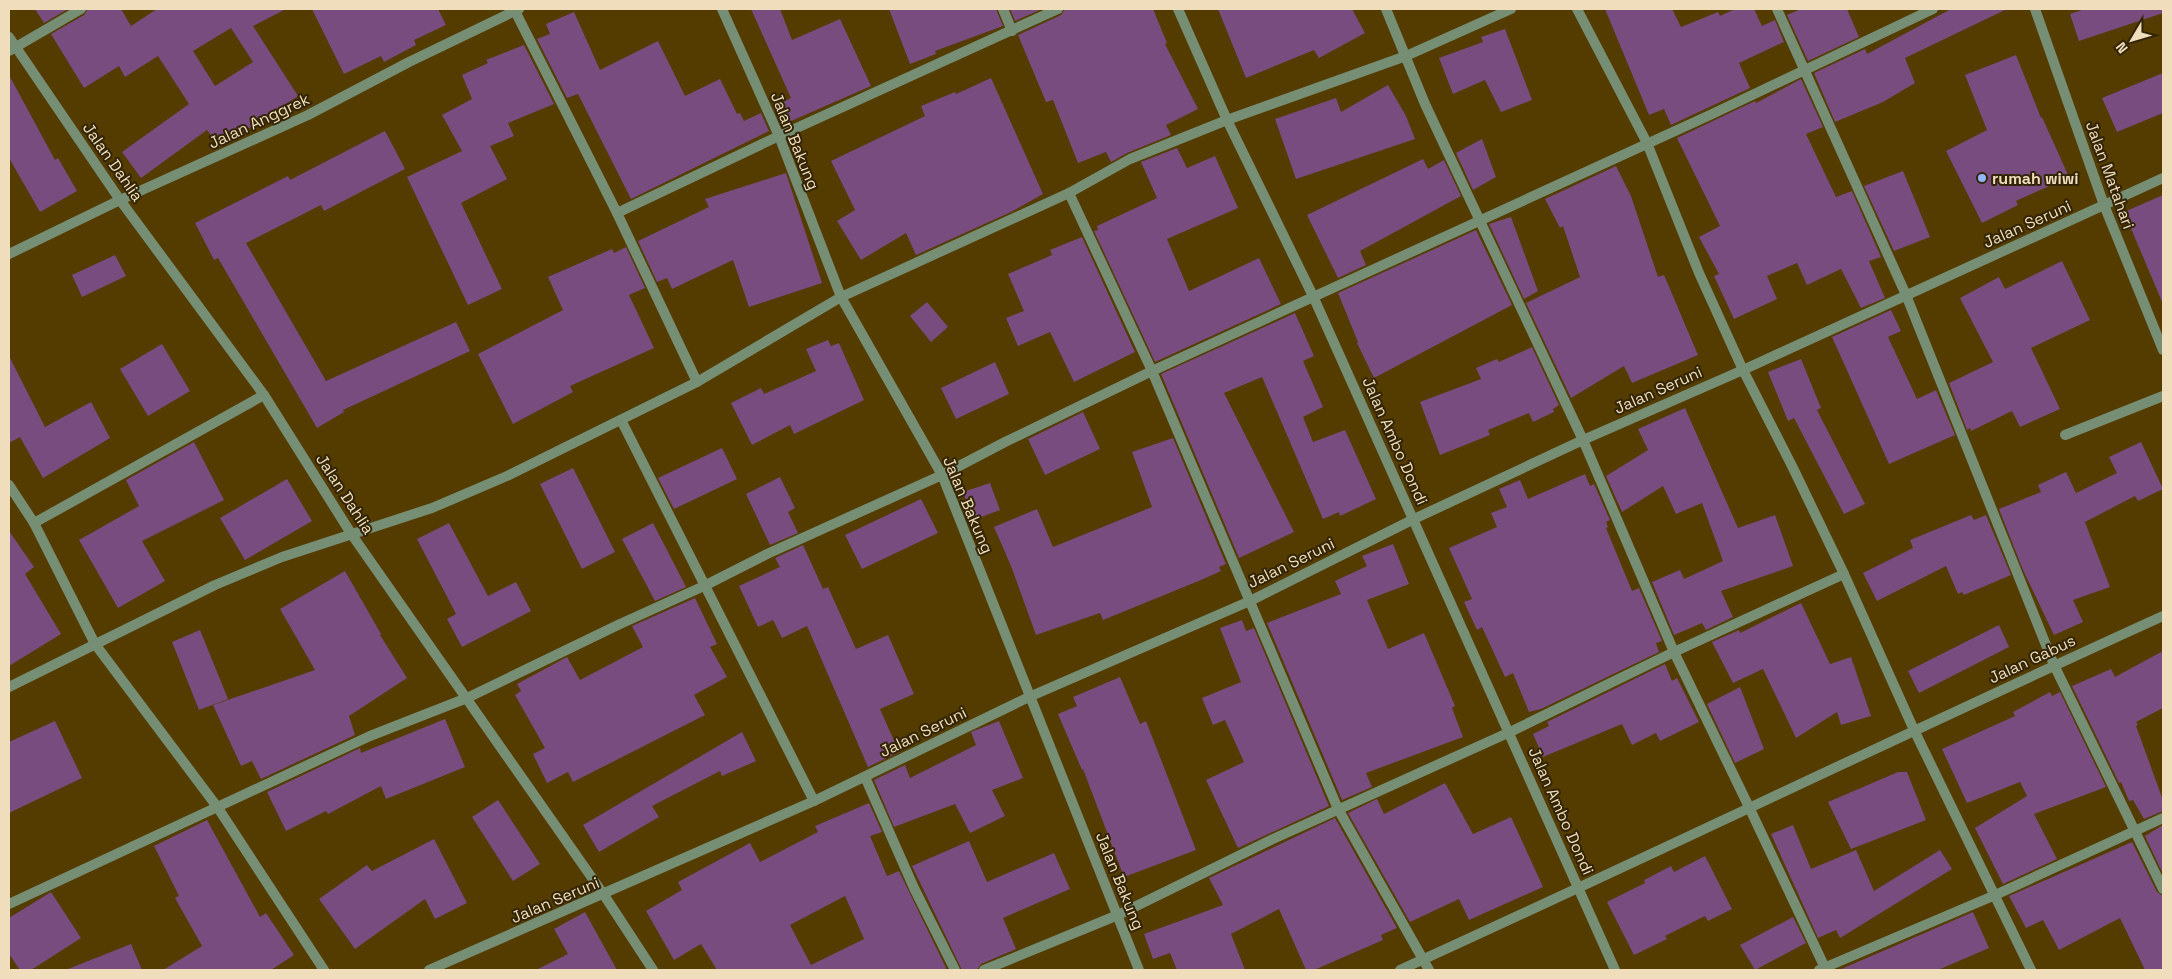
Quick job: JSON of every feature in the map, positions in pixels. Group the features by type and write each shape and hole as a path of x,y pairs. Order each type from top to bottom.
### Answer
{"street":[{"path":"12,49 81,9"},
{"name":"Jalan Bakung","path":"722,9 779,136 841,297 942,475 1139,970"},
{"path":"1003,9 1012,31"},
{"path":"617,213 779,136 1058,9"},
{"name":"Jalan Ambo Dondi","path":"1178,9 1227,120 1313,296 1615,970"},
{"path":"1386,9 1425,104 1583,440 1674,652 1750,807 1823,969 1993,896 2163,818"},
{"path":"9,687 215,585 282,557 432,508 506,476 697,382 841,297 1069,193 1130,159 1227,120 1406,56 1511,9"},
{"path":"1577,9 1647,143 1699,273 1743,370 1794,468 1914,730 1993,896 2031,970"},
{"path":"1777,9 1906,295 2054,665 2163,888"},
{"path":"9,904 370,736 467,698 620,624 704,586 767,554 942,475 1152,371 1480,221 1933,9"},
{"name":"Jalan Matahari","path":"2035,9 2104,205 2163,350"},
{"path":"516,10 617,213 697,382"},
{"name":"Jalan Anggrek","path":"9,254 120,200 308,116 408,62 516,10"},
{"name":"Jalan Dahlia","path":"9,37 12,49 120,200 264,395 352,535 604,895 653,970"},
{"name":"Jalan Seruni","path":"429,970 604,895 865,778 1029,697 1250,601 1414,519 1583,440 1743,370 2163,178"},
{"path":"1069,193 1152,371 1338,809 1429,970"},
{"path":"34,523 264,395"},
{"path":"2065,435 2163,396"},
{"path":"621,420 814,801"},
{"path":"9,485 34,523 96,644 218,808 324,970"},
{"path":"984,970 1118,915 1338,809 1510,732 1674,652 1844,574"},
{"name":"Jalan Gabus","path":"1400,970 1580,889 1914,730 2163,616"},
{"path":"865,778 914,888 954,970"}],"building":[{"path":"35,9 68,9 44,23"},
{"path":"88,9 121,9 131,26 157,9 286,9 253,26 298,96 220,147 207,130 141,178 122,152 189,104 158,56 125,77 119,66 84,88 51,34 84,15","holes":["231,28 253,62 215,86 193,51"]},
{"path":"312,9 438,9 446,25 414,40 416,45 384,62 381,56 344,74"},
{"path":"751,9 780,9 792,40 840,19 871,86 782,125 773,107 791,98"},
{"path":"889,9 996,9 1003,26 935,51 936,54 910,64"},
{"path":"1010,9 1042,9 1015,21"},
{"path":"1065,9 1153,9 1167,43 1165,44 1198,109 1166,125 1171,135 1127,153 1111,162 1106,152 1078,163 1053,100 1046,102 1018,35 1061,15"},
{"path":"1218,9 1352,9 1365,33 1319,58 1314,50 1246,78"},
{"path":"1605,9 1672,9 1681,27 1718,12 1720,16 1735,9 1754,9 1762,26 1775,20 1784,42 1739,63 1750,88 1671,125 1664,109 1649,115"},
{"path":"1801,9 1847,9 1859,37 1808,61 1787,15"},
{"path":"1951,9 2007,9 1905,58 1915,83 1883,102 1835,122 1814,73 1865,49 1867,54"},
{"path":"2085,9 2163,9 2163,13 2079,41 2070,14"},
{"path":"574,12 600,70 658,41 685,96 720,79 737,114 740,113 744,121 761,113 769,131 631,199 578,94 567,98 537,39 550,34 546,24"},
{"path":"1505,29 1532,100 1501,112 1485,80 1453,94 1439,58 1483,42 1481,37"},
{"path":"524,45 554,104 508,123 514,136 490,146 507,179 461,203 502,289 468,305 407,177 462,151 442,115 472,99 462,75 488,63 486,60"},
{"path":"2016,55 2041,118 2069,177 2016,201 2018,205 1982,223 1946,151 1987,130 1965,75"},
{"path":"2163,73 2163,113 2117,132 2102,98"},
{"path":"9,75 55,160 58,158 77,191 40,212 9,158"},
{"path":"991,78 1043,194 1011,212 916,255 906,233 861,260 837,221 855,210 831,161 925,116 921,106 955,92 956,94"},
{"path":"1801,79 1823,127 1806,134 1836,197 1852,191 1881,257 1869,261 1885,298 1861,308 1841,269 1807,285 1797,263 1767,276 1777,299 1734,319 1714,276 1719,274 1699,237 1720,226 1677,138 1755,101 1756,103"},
{"path":"1388,85 1406,116 1415,139 1296,179 1275,119 1336,98 1341,112"},
{"path":"385,131 405,169 324,211 321,205 246,243 326,381 456,322 470,351 343,410 344,412 317,428 218,258 214,260 195,223 288,176 290,180"},
{"path":"1482,139 1496,177 1473,190 1456,153"},
{"path":"1177,148 1187,168 1215,156 1238,208 1167,239 1189,291 1259,258 1281,304 1155,362 1094,231 1098,230 1097,226 1157,198 1141,162"},
{"path":"1423,159 1428,169 1444,160 1461,196 1360,251 1366,265 1338,278 1307,215"},
{"path":"1616,166 1631,196 1658,277 1664,275 1698,355 1632,383 1624,366 1571,398 1526,303 1580,277 1563,226 1560,228 1545,199"},
{"path":"1903,171 1930,237 1894,251 1864,186"},
{"path":"786,173 822,283 749,307 733,260 672,289 667,278 657,282 638,241 709,207 705,199"},
{"path":"2163,195 2163,304 2124,212"},
{"path":"1511,217 1538,291 1524,299 1489,224"},
{"path":"1476,230 1512,305 1374,378 1357,343 1338,293"},
{"path":"1082,237 1135,352 1074,382 1050,332 1018,346 1006,318 1024,311 1008,274 1052,255 1050,250"},
{"path":"626,247 645,288 629,295 654,348 570,386 573,392 513,424 478,354 563,310 548,277 612,249 614,253"},
{"path":"115,255 126,276 82,297 72,275"},
{"path":"2062,261 2090,320 2031,348 2060,409 2020,427 2012,411 1971,431 1970,428 1967,430 1949,383 1993,362 1960,298 1999,277 2005,289"},
{"path":"927,302 948,327 931,342 910,316"},
{"path":"1891,310 1901,331 1888,337 1917,399 1936,390 1955,435 1889,464 1832,337"},
{"path":"1295,313 1314,356 1303,361 1323,407 1303,417 1313,442 1345,430 1376,499 1340,516 1339,512 1323,519 1262,377 1224,393 1294,532 1239,558 1161,374"},
{"path":"828,340 831,346 839,343 864,400 794,434 790,425 752,445 731,403 761,388 764,394 816,371 806,349"},
{"path":"162,344 190,391 148,416 120,369"},
{"path":"1532,347 1559,405 1553,409 1554,412 1533,422 1529,413 1488,430 1490,435 1440,455 1420,402 1481,379 1476,368 1497,359 1499,362"},
{"path":"9,356 45,427 91,402 110,438 43,478 20,437 9,443"},
{"path":"1801,359 1821,408 1817,410 1865,504 1844,514 1794,418 1788,421 1768,372"},
{"path":"995,362 1009,394 956,419 941,388"},
{"path":"1685,408 1738,528 1775,515 1793,566 1721,591 1733,617 1706,630 1702,623 1674,635 1652,582 1680,570 1684,579 1723,561 1702,503 1676,514 1663,486 1622,512 1606,476 1648,450 1638,429"},
{"path":"1083,412 1100,449 1045,475 1028,439"},
{"path":"1173,438 1226,564 1219,567 1221,571 1103,620 1100,613 1036,635 1011,566 994,527 1037,509 1053,547 1152,507 1132,452"},
{"path":"194,442 224,500 142,541 165,581 118,608 79,540 139,506 126,480"},
{"path":"2141,442 2163,489 2138,501 2135,496 2085,522 2110,587 2073,600 2083,622 2054,635 2023,570 1999,509 2041,492 2038,485 2066,472 2076,493 2117,473 2109,457"},
{"path":"722,448 737,479 674,509 658,478"},
{"path":"573,468 615,552 582,569 540,484"},
{"path":"1585,474 1590,486 1594,484 1610,520 1606,522 1608,527 1606,528 1632,591 1639,588 1662,641 1656,643 1659,652 1541,709 1529,712 1513,673 1505,677 1482,627 1477,630 1464,602 1472,599 1449,548 1497,527 1491,513 1507,507 1499,489 1520,480 1528,499"},
{"path":"780,477 795,508 788,512 798,533 770,545 746,494"},
{"path":"287,479 312,521 245,560 220,518"},
{"path":"990,483 1000,510 973,520 963,492"},
{"path":"921,499 938,533 862,569 845,535"},
{"path":"1971,515 1974,520 1986,515 2011,575 1964,595 1962,592 1958,594 1946,566 1877,601 1863,573 1913,548 1910,540"},
{"path":"449,523 488,596 516,582 531,611 462,647 447,619 456,614 417,539"},
{"path":"653,523 686,587 655,601 622,539"},
{"path":"9,531 34,567 25,574 61,634 9,666"},
{"path":"1393,544 1409,584 1367,600 1388,649 1424,633 1455,706 1452,708 1463,737 1366,773 1372,787 1342,800 1267,623 1341,594 1335,581 1367,566 1362,556"},
{"path":"803,545 823,589 828,587 856,649 888,635 914,694 880,709 899,752 868,767 807,626 782,638 773,620 758,627 739,586 780,567 775,558"},
{"path":"345,571 380,635 407,678 349,716 355,735 261,779 252,761 241,766 213,705 315,670 280,609"},
{"path":"695,598 717,644 710,647 727,677 694,695 705,715 573,782 568,772 547,783 533,754 545,748 515,695 521,691 517,684 567,657 580,680 643,647 632,626"},
{"path":"1801,603 1830,664 1851,657 1871,716 1841,725 1837,712 1796,738 1763,669 1733,683 1712,642 1739,630 1740,633"},
{"path":"1242,620 1246,631 1254,628 1329,806 1238,848 1206,780 1244,762 1225,720 1213,725 1202,698 1241,682 1220,628"},
{"path":"1999,625 2009,647 1919,693 1908,671"},
{"path":"200,630 228,699 199,710 172,642"},
{"path":"2163,651 2163,708 2136,722 2163,800 2163,811 2144,819 2133,800 2129,801 2121,782 2119,783 2072,686 2111,669 2115,677"},
{"path":"1665,664 1672,681 1677,678 1699,722 1660,741 1656,733 1632,745 1622,724 1543,757 1533,734 1549,726 1547,722"},
{"path":"1120,677 1140,724 1146,721 1196,850 1124,877 1083,769 1058,714 1077,706 1073,697"},
{"path":"1740,687 1764,749 1735,763 1707,704"},
{"path":"2050,692 2052,696 2060,692 2106,787 2034,814 2057,859 2003,884 1975,828 2027,796 2020,782 1967,803 1942,749 2015,716 2013,712"},
{"path":"445,719 465,767 386,799 381,786 328,814 326,811 286,831 267,792 360,748 361,753"},
{"path":"55,721 82,778 9,813 9,742"},
{"path":"999,721 1023,778 992,790 1005,816 970,833 955,804 894,827 874,780 905,765 910,778 976,745 971,732"},
{"path":"742,732 756,761 722,776 720,771 652,806 659,817 599,852 583,825"},
{"path":"1898,772 1907,772 1926,820 1851,849 1828,802"},
{"path":"1445,783 1473,834 1511,817 1543,887 1469,920 1459,899 1410,922 1348,813 1377,799 1384,814"},
{"path":"498,800 540,864 513,881 472,817"},
{"path":"869,803 882,832 870,836 887,876 899,871 947,970 717,970 701,944 674,960 646,911 682,890 678,882 750,843 760,862 818,832 815,826","holes":["845,896 864,939 811,965 790,925"]},
{"path":"1335,818 1397,928 1381,935 1383,940 1314,970 1306,970 1279,909 1231,934 1245,970 1177,970 1170,953 1153,959 1144,934 1223,905 1209,878"},
{"path":"207,820 260,917 266,913 294,955 271,970 163,970 202,946 175,898 179,896 154,846"},
{"path":"1793,825 1811,869 1856,850 1874,891 1940,850 1952,869 1840,938 1836,930 1818,938 1771,834"},
{"path":"2163,825 2163,874 2145,836"},
{"path":"434,839 467,903 435,919 425,899 355,949 319,899 367,865 372,871"},
{"path":"969,841 987,882 1054,853 1070,889 1003,918 1016,949 981,964 977,970 962,970 912,866"},
{"path":"2132,842 2157,892 2163,896 2163,970 2145,970 2120,918 2059,950 2043,920 2026,928 2009,896"},
{"path":"1705,856 1732,909 1708,921 1705,916 1665,936 1667,939 1634,955 1607,902 1645,883 1644,880 1671,866 1674,872"},
{"path":"51,892 81,938 31,970 20,970 9,954 9,918"},
{"path":"585,912 617,970 536,970 568,954 554,929"},
{"path":"1973,912 1989,948 1938,970 1839,970"},
{"path":"1793,917 1806,943 1755,970 1740,945"},
{"path":"131,944 142,970 68,969"}],"place":[{"name":"rumah wiwi","path":"1982,178"}]}
